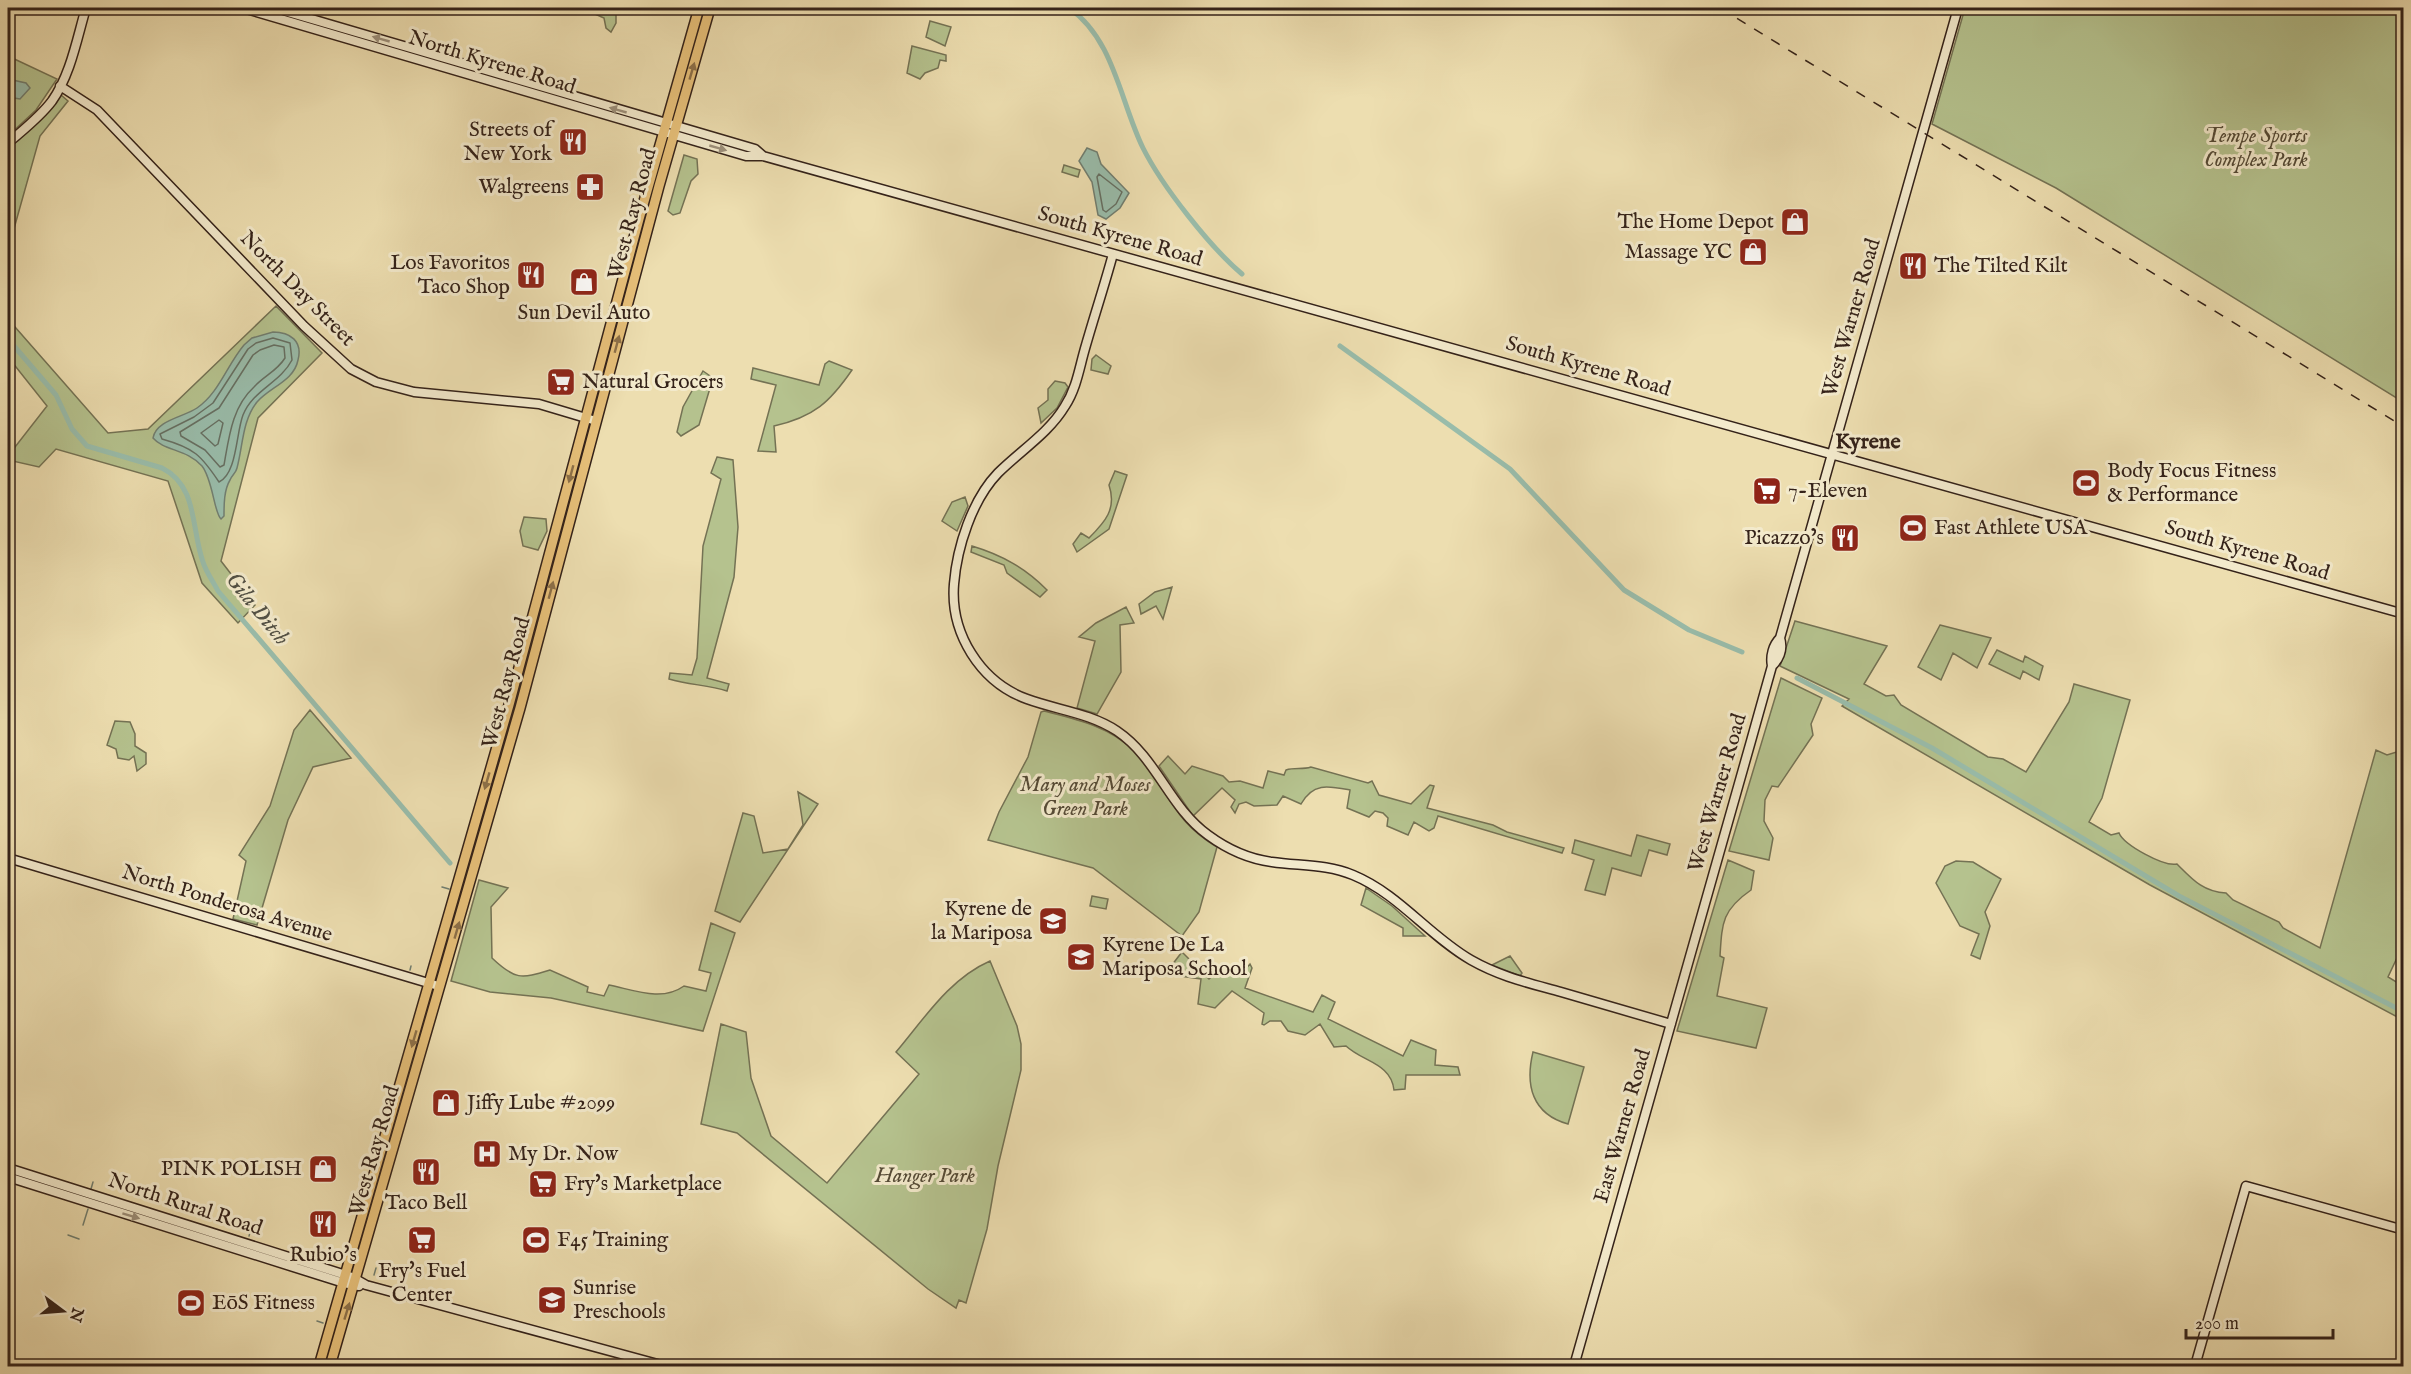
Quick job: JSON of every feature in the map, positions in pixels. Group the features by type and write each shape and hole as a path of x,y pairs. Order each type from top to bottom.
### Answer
{"main road":[{"path":"8,143 39,116 60,86 86,8"},
{"name":"North Kyrene Road","path":"243,8 664,128"},
{"name":"North Kyrene Road","path":"274,8 674,131"},
{"name":"West Ray Road","path":"330,1366 351,1281 664,128 699,8"},
{"name":"West Ray Road","path":"319,1366 351,1281 520,708 674,131 710,8"},
{"name":"West Warner Road","path":"1707,895 1772,666 1778,660 1782,645 1780,638 1958,8"},
{"name":"North Day Street","path":"60,86 97,110 309,331 351,369 376,381 404,389 538,404 596,421"},
{"name":"South Kyrene Road","path":"674,131 753,158 763,156 2403,614"},
{"path":"1111,254 1072,393 1063,409 1042,434 996,476 977,503 956,571 955,615 968,647 980,666 994,680 1021,697 1095,719 1125,736 1151,763 1184,813 1218,842 1264,861 1328,867 1357,877 1384,892 1452,949 1499,974 1528,985 1670,1026"},
{"name":"North Ponderosa Avenue","path":"8,858 433,984"},
{"name":"East Warner Road","path":"1574,1366 1707,895"},
{"name":"North Rural Road","path":"8,1168 351,1281"},
{"name":"North Rural Road","path":"8,1177 351,1281"},
{"path":"2194,1366 2246,1186 2403,1230"},
{"path":"351,1281 665,1366"}],"green space":[{"path":"597,8 616,8 616,23 611,32 606,28 604,18 595,14"},
{"name":"Tempe Sports Complex Park","path":"1965,8 2403,8 2404,121 2397,143 2404,145 2403,402 2056,188 1932,124"},
{"path":"930,21 951,27 945,46 926,37"},
{"path":"912,46 946,55 946,61 940,60 938,68 925,73 920,79 907,73"},
{"path":"8,56 57,79 36,110 8,136"},
{"path":"61,95 68,101 40,136 8,250 8,143"},
{"path":"684,155 697,159 698,174 691,181 680,213 673,215 668,211"},
{"path":"1064,165 1080,170 1078,177 1062,172"},
{"path":"276,306 322,353 258,418 221,561 255,605 238,623 202,583 168,481 56,449 39,467 8,460 8,456 47,406 8,357 8,319 108,433 148,429"},
{"path":"1096,355 1111,366 1108,374 1091,370 1092,359"},
{"path":"829,361 852,370 820,407 800,418 774,426 776,452 758,451 776,385 751,379 753,368 819,385 825,364"},
{"path":"703,371 713,378 699,425 681,436 677,432 683,407"},
{"path":"1055,381 1065,383 1068,387 1057,408 1041,423 1038,408 1048,400 1048,389"},
{"path":"717,457 733,460 738,527 734,577 707,678 729,684 727,691 669,679 670,673 692,675 697,658 703,546 721,479 711,473"},
{"path":"1115,471 1127,475 1109,529 1077,552 1073,544 1081,533 1089,538 1108,515 1112,501 1109,485"},
{"path":"965,497 968,506 957,531 942,521 952,502"},
{"path":"524,517 546,519 547,531 538,550 523,546 520,531"},
{"path":"972,546 1012,563 1047,590 1040,597 1007,573 1004,565 971,552"},
{"path":"1172,587 1163,619 1156,606 1141,614 1139,604 1155,592"},
{"path":"1126,607 1134,623 1120,625 1121,672 1097,714 1077,708 1095,641 1079,637 1096,623"},
{"path":"1795,621 1887,646 1864,684 1886,696 1894,695 1901,705 1988,757 2003,759 2026,772 2069,702 2074,684 2130,700 2102,798 2089,822 2111,835 2119,833 2136,849 2154,859 2177,864 2193,880 2204,887 2226,893 2233,900 2279,922 2283,928 2320,948 2376,750 2387,755 2403,750 2403,945 2388,977 2403,986 2403,1020 2150,885 1842,706 1849,699 1780,666"},
{"path":"1940,625 1991,638 1977,668 1953,653 1941,680 1918,667"},
{"path":"1997,650 2023,662 2025,656 2043,666 2039,680 2023,671 2020,679 1989,664"},
{"path":"1781,678 1822,698 1811,724 1813,735 1778,787 1772,786 1765,800 1764,821 1773,838 1769,860 1729,851"},
{"path":"310,710 351,758 313,767 288,820 257,925 233,919 246,861 239,855 270,806 294,730"},
{"name":"Mary and Moses Green Park","path":"1041,712 1091,724 1124,742 1144,763 1189,825 1217,847 1199,912 1182,936 1093,868 988,840 999,812 1028,757"},
{"path":"115,721 130,722 135,734 135,746 146,753 146,764 137,771 134,756 129,760 118,758 116,749 107,745"},
{"path":"1168,756 1185,774 1192,766 1223,776 1229,782 1240,781 1263,788 1268,771 1284,775 1286,770 1311,767 1368,783 1372,781 1379,795 1411,804 1430,785 1434,786 1427,808 1493,825 1507,832 1564,848 1562,853 1438,816 1434,828 1429,831 1414,822 1408,835 1387,826 1388,818 1383,813 1375,811 1369,817 1347,808 1350,790 1335,787 1316,789 1301,804 1283,796 1277,805 1254,806 1246,802 1239,804 1235,813 1231,807 1235,800 1222,788 1193,816 1159,766"},
{"path":"798,792 818,804 740,922 715,911 743,813 754,816 763,853 788,849 803,825"},
{"path":"1637,835 1670,844 1667,855 1649,850 1641,876 1612,868 1605,895 1585,890 1594,860 1572,853 1575,840 1631,856"},
{"path":"1728,860 1754,871 1751,890 1734,904 1725,918 1720,956 1724,958 1717,996 1767,1008 1756,1048 1677,1031"},
{"path":"1956,861 1973,862 2001,879 1985,912 1990,926 1980,959 1971,955 1979,934 1960,926 1936,883 1945,866"},
{"path":"479,880 508,888 491,907 492,958 513,974 525,976 550,970 588,987 587,992 604,996 609,985 657,994 675,991 684,986 706,991 711,973 699,970 711,923 735,933 703,1031 551,998 490,992 451,981"},
{"path":"1366,888 1392,906 1425,936 1403,936 1403,928 1361,905"},
{"path":"1092,896 1108,899 1106,909 1090,906"},
{"path":"1182,952 1209,979 1222,967 1243,972 1250,964 1252,968 1245,988 1313,1012 1322,995 1335,1002 1328,1019 1403,1056 1411,1040 1436,1050 1435,1065 1458,1067 1460,1075 1406,1075 1405,1089 1394,1090 1392,1081 1382,1068 1346,1046 1334,1047 1320,1024 1305,1035 1288,1031 1281,1021 1270,1021 1264,1025 1262,1024 1264,1013 1232,991 1215,1008 1198,1004 1201,979 1165,974"},
{"path":"1510,956 1522,973 1520,976 1492,965"},
{"name":"Hanger Park","path":"990,961 1017,1026 1021,1044 1021,1070 998,1166 987,1229 966,1303 959,1300 956,1308 928,1289 737,1133 701,1124 721,1024 746,1032 751,1078 771,1136 827,1183 919,1074 896,1052 927,1013 950,989 962,978"},
{"path":"1533,1052 1584,1067 1568,1124 1546,1113 1534,1097 1530,1076"}],"water":[{"path":"8,79 26,83 30,88 20,99 8,97"},
{"path":"1087,148 1097,152 1101,164 1129,193 1120,208 1106,219 1098,215 1092,182 1079,161"},
{"path":"273,332 285,334 294,339 299,348 298,360 287,379 262,397 248,417 236,470 227,488 224,516 221,519 209,479 202,466 190,456 163,445 153,438 159,427 205,402 244,345 252,338"}],"waterway":[{"path":"1069,8 1084,21 1106,54 1135,130 1162,180 1202,232 1242,274"},
{"name":"Gila Ditch","path":"8,339 56,395 72,429 87,446 162,468 174,476 188,497 203,562 218,591 450,863"},
{"path":"1340,346 1510,469 1624,590 1689,630 1742,652"},
{"path":"1797,678 1932,748 2179,896 2404,1012"},
{"path":"442,887 449,889"},
{"path":"410,970 411,966"},
{"path":"91,1189 93,1182"},
{"path":"83,1225 88,1209"},
{"path":"249,1236 251,1230"},
{"path":"68,1235 79,1239"},
{"path":"374,1275 376,1268"},
{"path":"317,1321 323,1323"}],"railway":[{"path":"1720,8 2404,427"}],"place":[{"name":"Streets of New York","path":"573,142"},
{"name":"Walgreens","path":"590,187"},
{"name":"The Home Depot","path":"1795,222"},
{"name":"Massage YC","path":"1753,252"},
{"name":"The Tilted Kilt","path":"1913,266"},
{"name":"Los Favoritos Taco Shop","path":"531,275"},
{"name":"Sun Devil Auto","path":"584,282"},
{"name":"Natural Grocers","path":"561,382"},
{"name":"Body Focus Fitness & Performance","path":"2086,483"},
{"name":"7-Eleven","path":"1767,491"},
{"name":"Fast Athlete USA","path":"1913,528"},
{"name":"Picazzo’s","path":"1845,538"},
{"name":"Kyrene de la Mariposa","path":"1053,921"},
{"name":"Kyrene De La Mariposa School","path":"1081,957"},
{"name":"Jiffy Lube #2099","path":"446,1103"},
{"name":"My Dr. Now","path":"487,1154"},
{"name":"PINK POLISH","path":"323,1169"},
{"name":"Taco Bell","path":"426,1172"},
{"name":"Fry's Marketplace","path":"543,1184"},
{"name":"Rubio's","path":"323,1224"},
{"name":"Fry's Fuel Center","path":"422,1240"},
{"name":"F45 Training","path":"536,1240"},
{"name":"Sunrise Preschools","path":"552,1300"},
{"name":"EōS Fitness","path":"191,1303"}],"district":[{"name":"Kyrene","path":"1868,442"}]}
